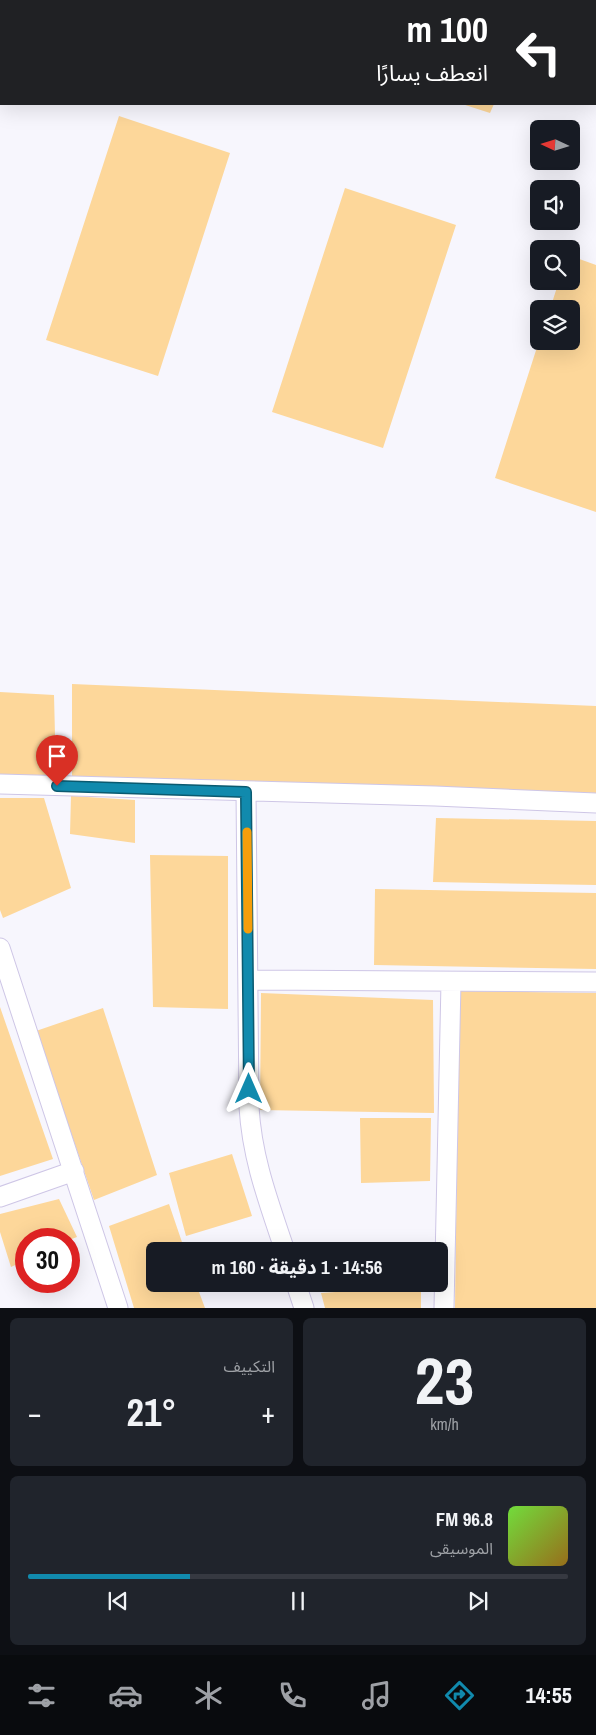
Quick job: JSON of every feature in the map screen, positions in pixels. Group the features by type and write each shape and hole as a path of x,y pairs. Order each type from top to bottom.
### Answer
{"street":[{"path":"0,784 435,796 596,803"},
{"path":"246,792 249,1107 251,1135 257,1165 282,1242"},
{"path":"0,948 118,1308"},
{"path":"249,980 596,982"},
{"path":"444,1308 451,982"},
{"path":"0,1196 74,1171"},
{"path":"299,1292 304,1308"}],"building":[{"path":"465,105 494,105 490,113"},
{"path":"119,116 230,153 158,376 46,340"},
{"path":"345,188 456,225 383,448 272,412"},
{"path":"580,259 596,265 596,512 495,478 536,350 580,350 580,300 553,300 556,290 580,290"},
{"path":"72,684 596,706 596,793 72,780"},
{"path":"0,692 54,695 56,775 0,776"},
{"path":"71,796 135,800 135,843 70,834"},
{"path":"0,798 44,798 71,888 3,918 0,910"},
{"path":"436,818 596,821 596,885 433,882"},
{"path":"150,855 228,856 228,1009 153,1007"},
{"path":"375,889 596,893 596,969 374,965"},
{"path":"459,991 596,993 596,1308 455,1308"},
{"path":"261,993 433,1000 434,1113 260,1110"},
{"path":"0,1007 53,1159 0,1176"},
{"path":"103,1008 157,1175 94,1200 36,1031"},
{"path":"360,1118 431,1118 430,1181 361,1183"},
{"path":"232,1154 252,1216 186,1236 169,1173"},
{"path":"59,1199 73,1228 15,1228 15,1265 11,1267 0,1232 0,1214"},
{"path":"169,1204 182,1242 146,1242 146,1292 199,1292 205,1308 134,1308 109,1226"},
{"path":"421,1292 421,1308 325,1308 321,1293"}],"slow traffic":[{"path":"247,832 248,929"}],"route":[{"path":"57,786 246,792 249,1089"}]}
